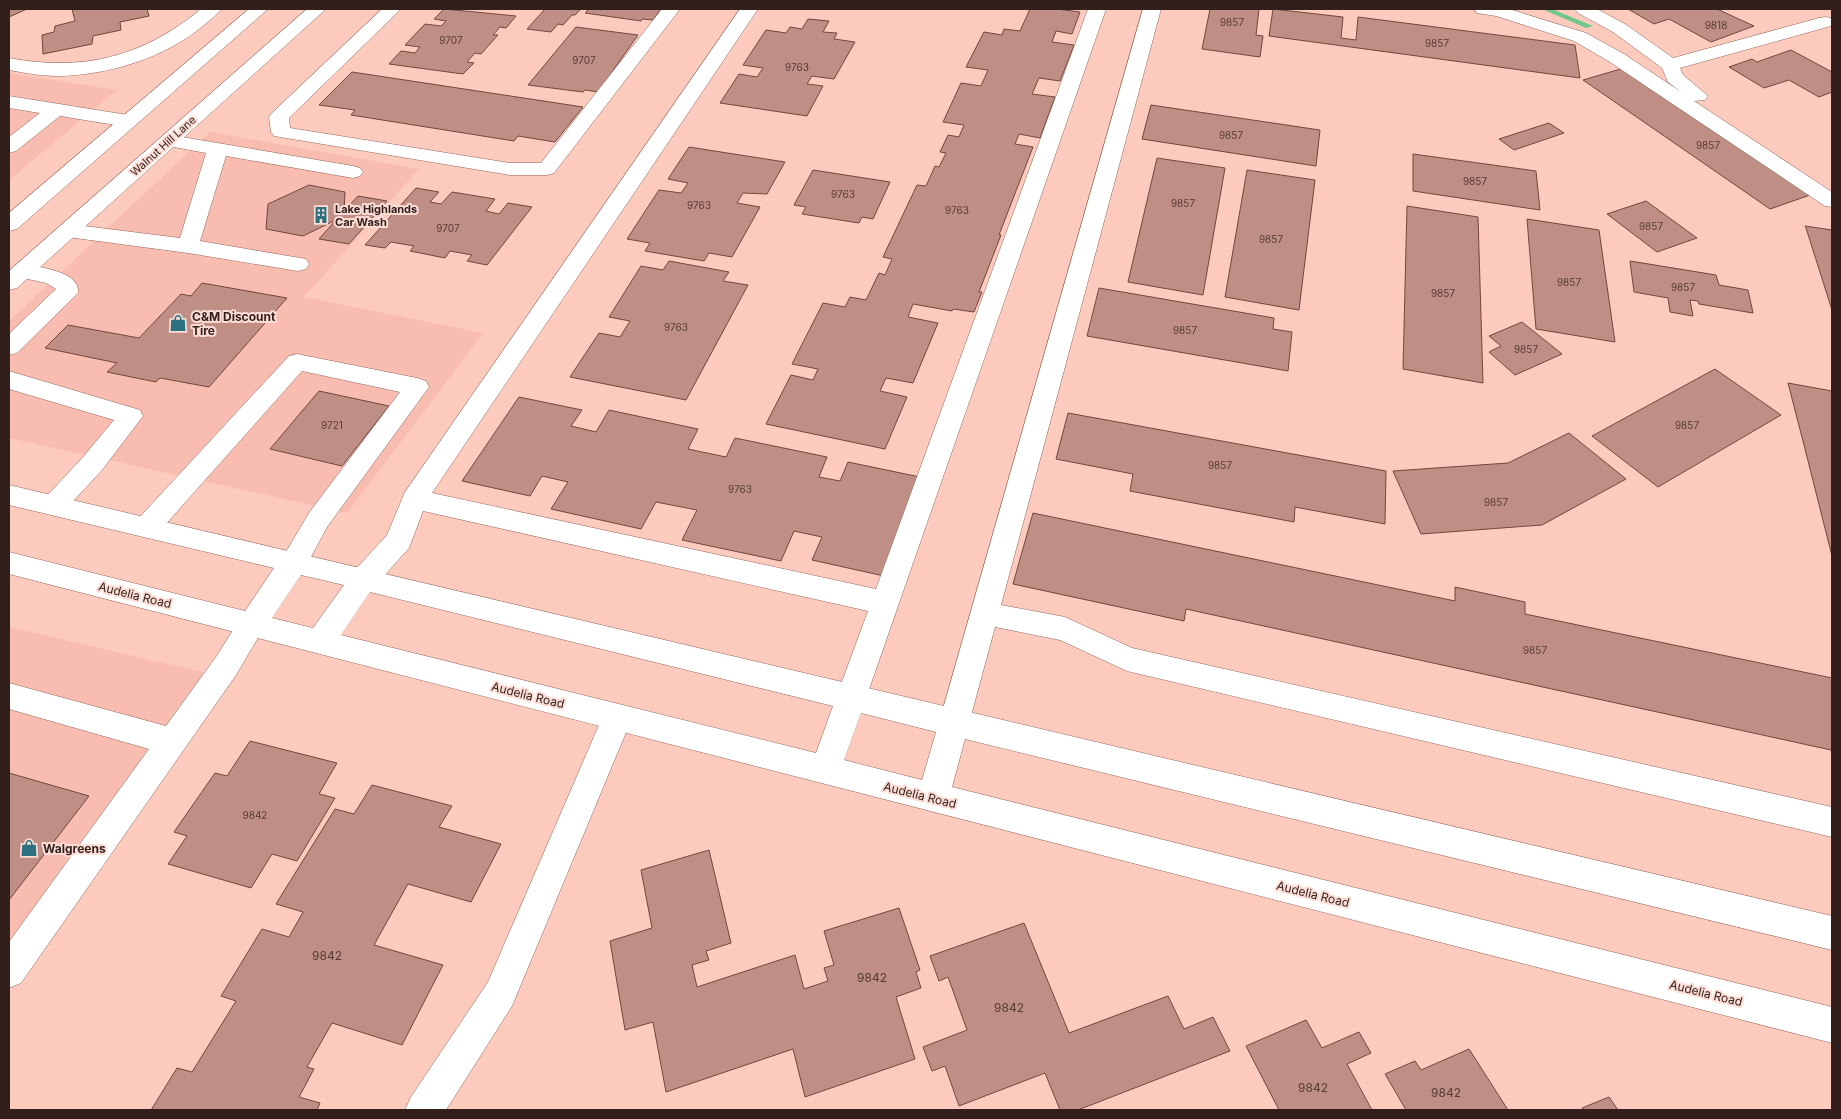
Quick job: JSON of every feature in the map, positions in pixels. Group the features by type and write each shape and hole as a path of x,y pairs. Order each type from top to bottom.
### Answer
{"main road":[{"path":"9,64 58,70 116,62 166,42 185,31 212,9"},
{"path":"9,224 259,9"},
{"name":"Walnut Hill Lane","path":"15,277 317,9"},
{"path":"392,9 279,117 281,132 510,169 548,169 671,9"},
{"path":"320,643 364,579 399,540 414,499 749,9"},
{"path":"825,770 1097,9"},
{"path":"933,798 1152,9"},
{"path":"1484,9 1498,11 1580,37 1617,58 1832,201"},
{"path":"1584,9 1618,28 1670,65 1675,78 1685,88 1832,182"},
{"path":"1802,9 1829,24"},
{"path":"1670,65 1829,24"},
{"path":"9,102 128,121"},
{"path":"9,147 55,110"},
{"path":"170,141 353,172"},
{"path":"188,246 218,148"},
{"path":"68,231 188,246 298,264"},
{"path":"9,347 67,293 68,286 52,277 15,277"},
{"path":"9,971 226,666 294,562 318,520 418,387 298,362 147,527"},
{"path":"9,380 131,416 93,464 54,505"},
{"path":"9,495 1832,933"},
{"path":"414,499 885,603"},
{"name":"Audelia Road","path":"9,563 1832,1025"},
{"path":"984,612 1065,629 1127,659 1832,822"},
{"path":"9,696 172,740"},
{"path":"424,1110 500,994 617,718"}],"shaded area":[{"path":"9,73 117,90 9,180"},
{"path":"210,132 419,169 304,297 483,333 347,513 9,438 9,321"},
{"path":"9,627 219,676 9,953"}],"building":[{"path":"9,9 27,9 9,17"},
{"path":"72,9 147,9 149,16 120,22 121,30 93,36 92,44 43,54 42,35 54,32 55,26 75,21"},
{"path":"444,9 516,16 506,28 500,27 493,35 498,35 481,54 475,53 467,62 474,63 463,74 389,64 401,51 415,53 420,47 405,45 425,24 441,26 446,21 434,19"},
{"path":"545,9 581,9 563,25 558,24 551,32 527,29"},
{"path":"589,9 661,9 653,20 642,19 641,21 585,13"},
{"path":"1030,9 1057,9 1080,12 1072,34 1056,31 1052,42 1074,45 1060,81 1039,78 1032,94 1055,97 1040,138 1019,134 1015,144 1033,147 999,235 1001,235 979,292 982,292 974,312 953,309 952,311 913,304 908,317 938,323 913,383 886,378 880,391 907,397 885,449 766,424 791,375 813,380 818,369 792,364 823,303 845,307 850,297 866,300 879,273 885,275 892,259 883,257 917,185 926,186 935,166 939,167 946,153 940,152 948,135 959,137 964,125 943,122 961,83 981,86 988,70 966,67 984,32 1002,35 1004,29 1020,31"},
{"path":"1210,9 1259,9 1256,35 1263,36 1260,57 1202,49"},
{"path":"1273,9 1343,17 1341,38 1356,40 1358,17 1575,45 1580,78 1269,36"},
{"path":"1628,9 1717,9 1754,26 1711,42 1669,19 1654,24"},
{"path":"808,19 829,21 823,32 837,33 834,39 855,42 834,79 812,76 807,84 823,86 807,116 720,103 739,74 757,77 763,68 743,65 766,30 786,33 790,27 802,29"},
{"path":"576,27 638,35 598,92 528,85"},
{"path":"1791,50 1832,72 1832,92 1819,97 1789,80 1764,88 1729,67 1752,59 1757,62"},
{"path":"1624,68 1813,194 1770,209 1583,80"},
{"path":"352,72 583,107 555,142 518,136 514,141 351,115 355,110 319,105"},
{"path":"1151,105 1320,130 1316,166 1142,139"},
{"path":"1549,123 1564,133 1514,150 1499,139"},
{"path":"689,147 785,162 767,194 743,193 737,203 760,207 732,257 709,253 704,261 645,251 650,243 627,239 659,190 681,193 688,183 668,179"},
{"path":"1413,154 1536,171 1540,210 1413,191"},
{"path":"1157,158 1225,168 1203,295 1128,282"},
{"path":"813,170 890,182 873,219 862,217 859,223 802,214 806,207 794,205"},
{"path":"1247,170 1315,180 1299,310 1225,297"},
{"name":"Lake Highlands Car Wash","path":"309,185 345,192 344,211 358,196 387,201 349,244 319,239 336,220 303,236 266,229 268,204"},
{"path":"416,188 439,192 430,202 441,204 452,192 495,199 486,211 499,214 508,203 532,207 487,265 467,261 472,255 450,251 445,258 410,251 414,246 391,242 385,248 365,245"},
{"path":"1646,201 1697,238 1657,252 1607,214"},
{"path":"1407,206 1478,217 1483,383 1403,369"},
{"path":"1527,219 1599,230 1615,342 1536,329"},
{"path":"1805,226 1832,230 1832,310 1806,228"},
{"path":"669,261 729,272 723,281 748,285 686,400 570,377 599,333 620,337 630,321 609,317 641,266 663,270"},
{"path":"1630,261 1716,275 1719,285 1748,290 1753,313 1699,304 1698,301 1690,300 1693,316 1670,312 1668,298 1634,292"},
{"path":"202,283 287,298 209,387 160,378 156,382 107,372 117,363 45,348 68,325 139,338 181,294 191,296"},
{"path":"1099,288 1274,318 1273,329 1292,332 1288,371 1087,336"},
{"path":"1522,322 1562,354 1515,375 1489,352 1501,346 1489,336"},
{"path":"1715,369 1781,415 1658,487 1592,436"},
{"path":"1788,383 1832,391 1832,556 1804,445"},
{"path":"319,391 389,406 342,466 270,449"},
{"path":"519,397 582,410 571,426 596,432 609,410 698,429 688,449 726,457 735,438 827,457 819,477 840,481 848,462 920,477 884,576 812,560 822,537 794,531 781,561 682,540 697,510 656,502 641,529 551,509 568,482 542,476 530,496 462,481"},
{"path":"1068,413 1386,471 1385,524 1295,507 1294,522 1130,491 1133,474 1056,459"},
{"path":"1569,433 1626,479 1542,525 1421,534 1393,471 1508,463"},
{"path":"1033,513 1455,601 1455,587 1525,602 1525,614 1832,678 1832,754 1831,750 1186,609 1184,621 1013,584"},
{"path":"250,741 337,763 319,794 335,798 297,861 272,854 251,888 168,864 187,836 174,832 215,773 227,776"},
{"name":"Walgreens","path":"9,773 89,796 9,900"},
{"path":"372,785 452,806 439,827 501,844 471,902 408,884 374,945 443,965 402,1045 332,1023 307,1067 314,1069 299,1097 320,1103 317,1110 151,1110 177,1068 192,1072 236,1001 221,996 262,929 289,937 303,912 276,904 335,809 354,814"},
{"path":"709,850 731,943 706,951 709,960 692,965 697,987 795,955 804,989 828,981 824,968 834,965 824,931 899,908 920,970 916,972 921,988 896,997 915,1059 805,1097 793,1049 666,1092 653,1022 625,1030 610,941 652,928 641,870"},
{"path":"1024,923 1069,1033 1168,996 1184,1029 1213,1017 1230,1051 1078,1110 1060,1110 1045,1073 959,1106 945,1066 932,1071 923,1047 967,1030 948,977 939,981 930,956"},
{"path":"1306,1020 1322,1048 1359,1032 1371,1053 1347,1064 1372,1110 1279,1110 1246,1046"},
{"path":"1469,1049 1508,1110 1406,1110 1385,1074 1415,1061 1421,1070"},
{"path":"1609,1097 1618,1110 1583,1110 1582,1108"}],"waterway":[{"path":"1546,9 1589,26"}],"place":[{"name":"Lake Highlands Car Wash","path":"321,215"},
{"name":"C&M Discount Tire","path":"178,323"},
{"name":"Walgreens","path":"29,848"}]}
